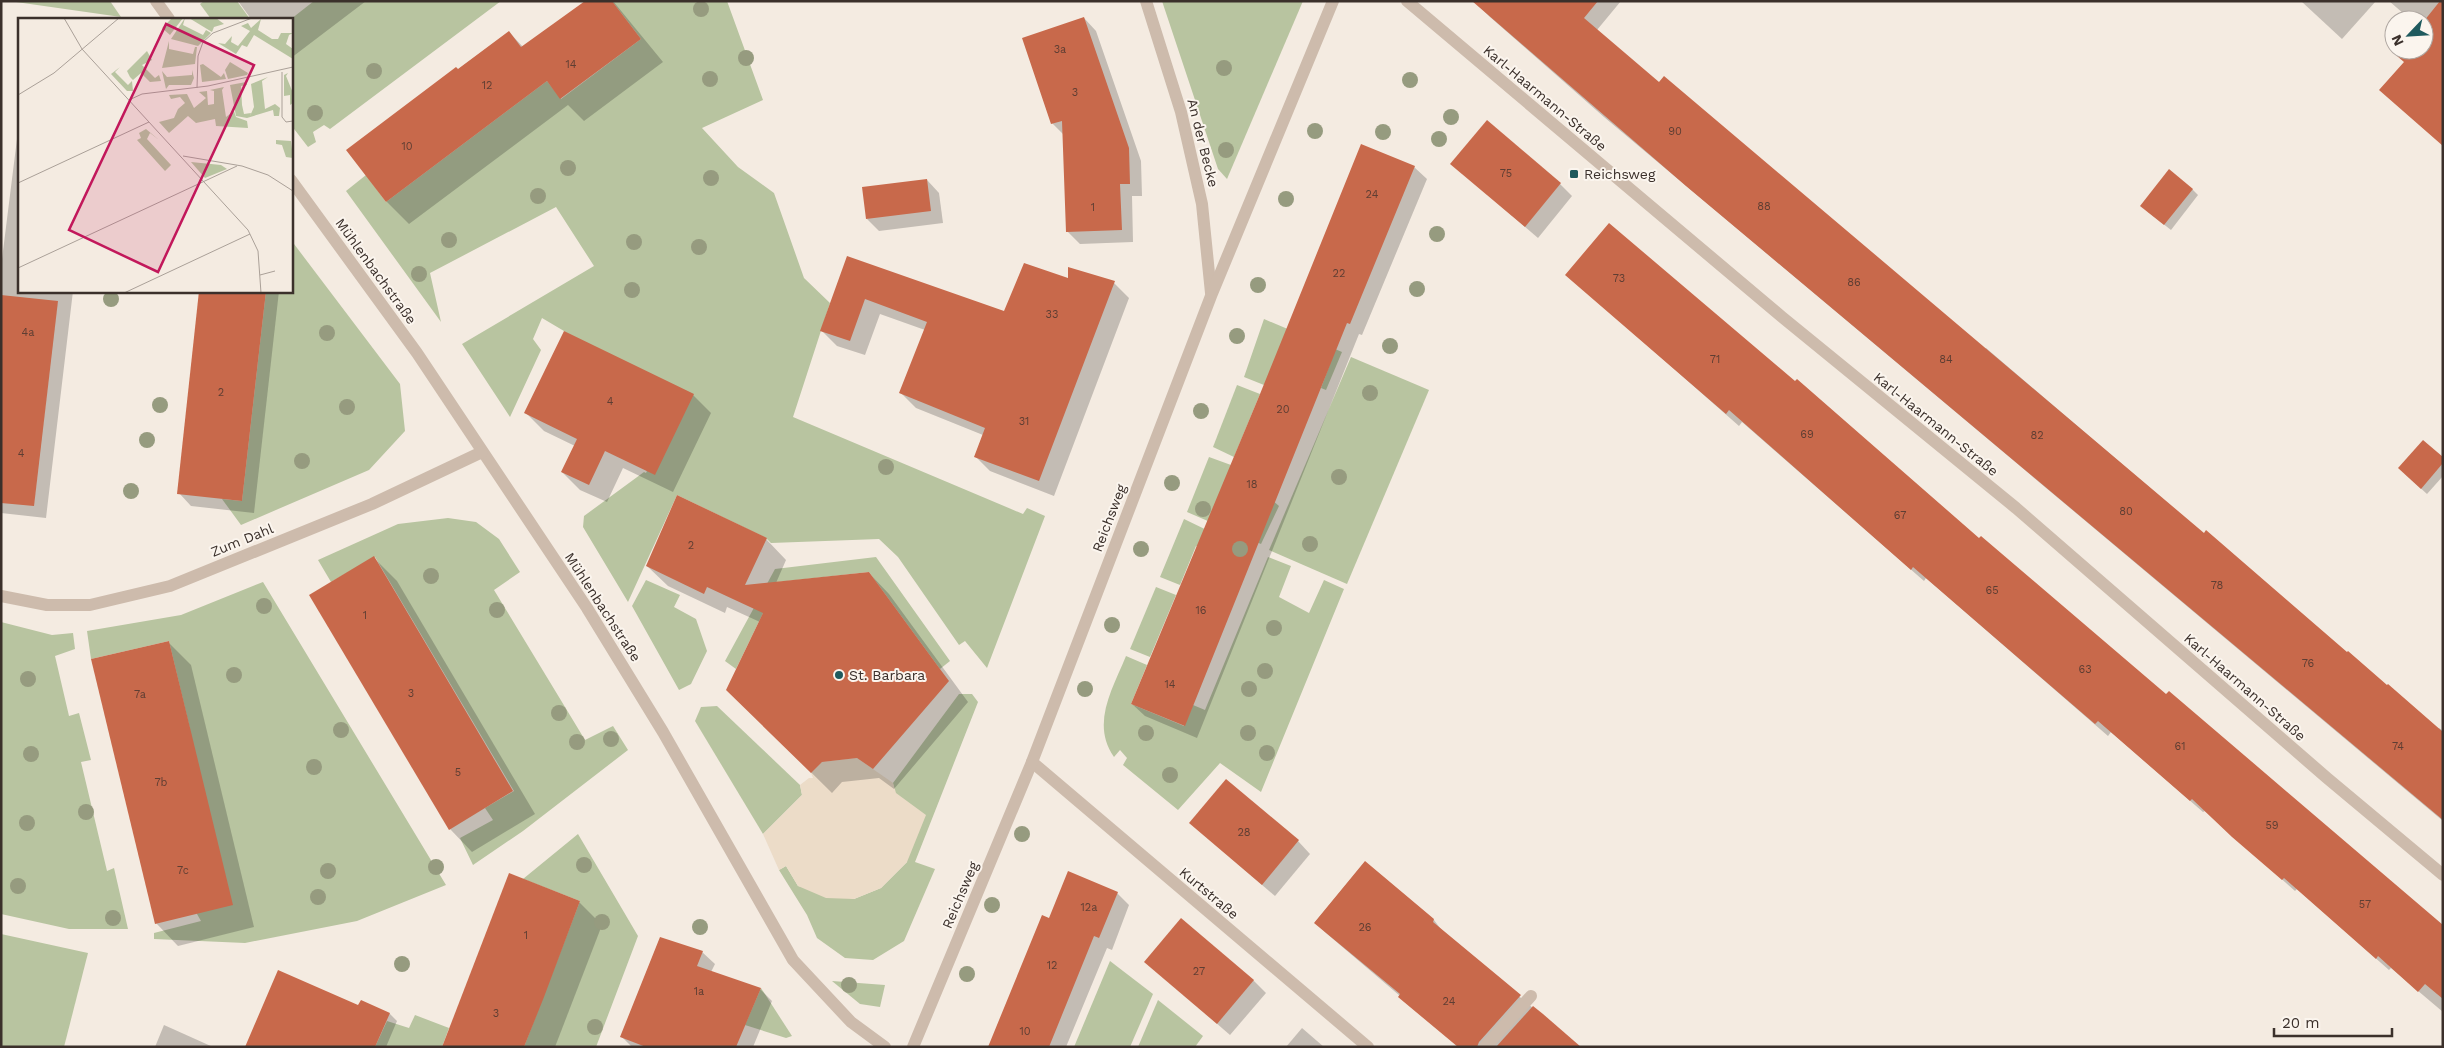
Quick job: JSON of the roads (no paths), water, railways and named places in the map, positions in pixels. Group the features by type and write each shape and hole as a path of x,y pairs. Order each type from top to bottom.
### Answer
{"street":[{"path":"156,1 168,18"},
{"name":"An der Becke","path":"1146,1 1181,112 1202,204 1211,296"},
{"name":"Reichsweg","path":"913,1047 1032,762 1211,296 1333,1"},
{"name":"Karl-Haarmann-Straße","path":"1407,1 1789,323 2016,508 2327,778 2443,875"},
{"name":"Mühlenbachstraße","path":"292,181 417,353 597,624 663,732 793,960 851,1022 885,1047"},
{"name":"Zum Dahl","path":"1,596 47,605 90,605 170,586 372,504 482,452"},
{"name":"Kurtstraße","path":"1032,762 1368,1047"},
{"path":"1484,1047 1531,996"}],"place":[{"name":"Reichsweg","path":"1574,174"},
{"name":"St. Barbara","path":"839,675"}]}
